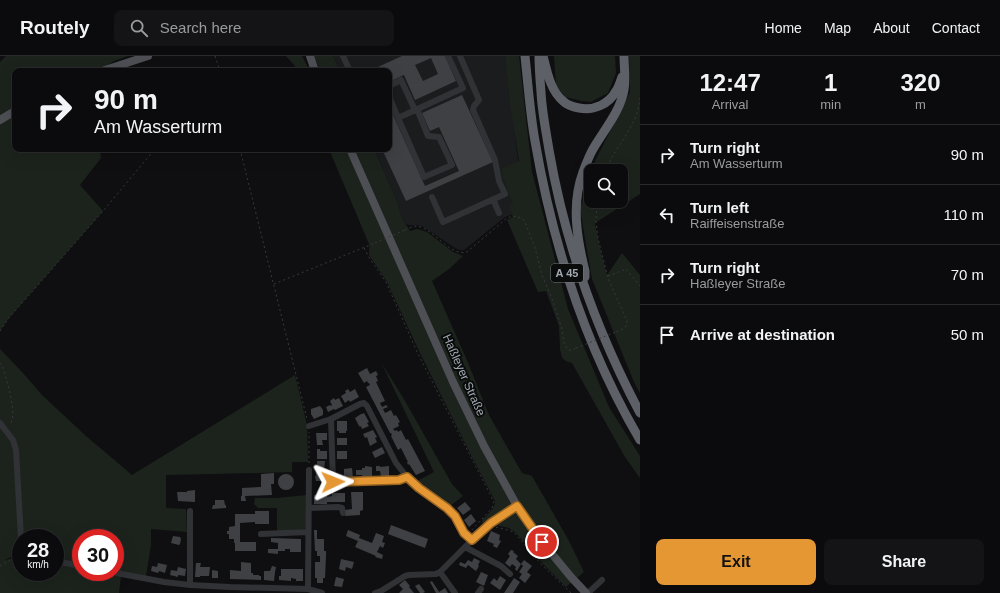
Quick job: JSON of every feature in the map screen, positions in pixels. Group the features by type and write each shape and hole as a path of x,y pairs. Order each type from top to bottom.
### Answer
{"highway":[{"name":"A 45","path":"526,56 535,139 558,246 574,297 589,336 612,388 640,440"},
{"name":"A 45","path":"539,56 542,100 553,175 570,244 584,288 608,348 623,382 640,413"},
{"path":"543,56 553,88 563,101 572,107 582,109 590,109 599,106 612,98 619,85 624,68"},
{"path":"584,288 585,271 576,225 576,205 579,184 587,161 612,120 622,98 625,79 624,56"}],"main road":[{"path":"111,68 148,56"},
{"path":"306,56 313,68"},
{"path":"310,56 314,68"},
{"path":"0,120 12,114"},
{"name":"Haßleyer Straße","path":"351,152 475,429 517,506 542,542 570,577 587,593"}],"street":[{"path":"343,56 349,68"},
{"path":"398,118 463,88 448,56"},
{"path":"432,196 443,222 505,194 499,181 495,160 473,110 474,106 479,100 460,56"},
{"path":"392,84 401,80 428,136 439,137 452,165 424,177 392,103"},
{"path":"493,200 499,213"},
{"path":"309,426 331,419 364,403 367,406 396,463 407,477 419,488 447,508 455,516 469,538"},
{"path":"331,419 333,482 399,480 407,477"},
{"path":"0,424 13,440 16,450 20,529"},
{"path":"308,588 309,470"},
{"path":"379,592 405,576 436,574 440,572 465,548 469,538 517,506"},
{"path":"309,508 338,507 342,508 343,513"},
{"path":"190,511 190,585"},
{"path":"261,534 308,532"},
{"path":"465,548 501,566 510,574"},
{"path":"440,572 455,593"},
{"path":"124,574 190,585 308,588 322,593"},
{"path":"587,593 602,580"}],"path":[{"path":"215,56 219,68"},
{"path":"608,164 632,124 638,110 640,98"},
{"path":"0,331 8,319 152,152"},
{"path":"241,152 309,426 309,470"},
{"path":"274,284 416,226 422,228 458,252 467,252 507,218 513,216 524,220 530,234 542,275 556,310 562,329 564,343 568,350 572,350 626,328 627,325 627,321 608,276 598,238 596,222 597,208"},
{"path":"364,248 386,282 418,354 494,502 492,508 469,538"},
{"path":"608,276 626,269 640,286"},
{"path":"0,362 10,393 12,412 12,422 6,432"},
{"path":"487,526 514,532 540,563 571,593"},
{"path":"0,566 12,559"}],"shaded area":[{"path":"6,56 128,56 114,61 103,68 12,68 12,152 100,152 101,158 80,185 103,211 8,319 0,331 0,62"},
{"path":"286,56 302,56 308,68 296,68"},
{"path":"314,56 333,56 339,68 319,68"},
{"path":"333,56 505,56 526,217 516,214 505,217 464,250 455,248 422,226 406,224 402,218 397,201 375,152 392,152 392,68 339,68"},
{"path":"505,56 519,56 532,172 568,309 609,407 640,456 640,478 625,457 572,363 562,358 559,326 546,291 538,292 507,220 513,217 509,206 513,203 506,188 507,187 501,169 519,161 510,104"},
{"path":"554,56 615,56 616,73 608,93 591,102 565,97 556,85"},
{"path":"629,56 640,56 640,194 628,202 628,164 594,164 630,92"},
{"path":"330,152 375,152 397,201 402,218 410,231 417,229 427,232 453,252 463,256 449,269 432,281 489,415 522,473 532,476 569,541 584,572 566,587 543,564 516,533 509,528 483,524 482,520 492,509 495,501 420,353 387,282 369,255 369,244"},
{"path":"584,196 584,208 618,208 595,224 607,275 622,253 640,275 640,393 634,382 592,279 580,209"},
{"path":"0,349 42,395 86,436 132,475 295,375 307,425 308,462 292,462 292,472 166,475 166,508 186,509 187,532 151,529 151,545 146,576 124,572 124,529 72,529 72,562 64,560 64,529 12,529 12,556 5,560 12,559 12,581 64,581 64,565 72,566 72,581 120,581 119,593 0,593"},
{"path":"381,362 452,484 463,496 450,506 417,481 434,472"},
{"path":"307,495 307,526 305,529 277,531 277,508 258,508 254,504 255,498 277,498"}],"building":[{"path":"402,56 445,56 456,81 415,100 404,75 392,81 392,68 376,68","holes":["431,58 438,74 423,81 415,65"]},
{"path":"462,95 493,162 406,201 383,152 392,152 392,113 425,186 459,171 439,127 430,131 422,113"},
{"path":"367,368 370,374 376,371 378,375 376,376 378,381 376,382 385,401 380,403 382,407 386,405 388,407 383,409 385,413 391,410 400,422 398,423 399,426 393,429 395,431 397,430 398,432 401,430 406,440 408,439 425,471 416,475 409,464 408,465 401,448 398,450 391,433 366,387 370,385 369,383 367,381 364,383 358,373"},
{"path":"348,389 350,392 355,389 359,397 345,403 341,396 346,393 345,391"},
{"path":"334,398 335,400 339,398 343,406 328,412 326,407 332,405 330,401"},
{"path":"320,406 323,410 323,415 314,419 311,414 311,409"},
{"path":"364,413 369,422 367,423 369,426 362,429 355,418"},
{"path":"337,421 347,421 346,433 339,433 339,431 337,431"},
{"path":"373,430 377,437 375,438 377,442 370,446 367,437 365,438 363,434"},
{"path":"316,433 327,433 327,440 322,440 323,445 317,445"},
{"path":"337,438 347,438 347,445 337,445"},
{"path":"382,447 385,453 375,458 372,452"},
{"path":"317,449 320,449 320,451 327,451 327,459 317,459"},
{"path":"337,451 347,451 347,459 337,459"},
{"path":"317,461 325,461 324,469 319,469 319,466 317,466"},
{"path":"365,466 372,467 372,476 356,475 356,470 362,470"},
{"path":"376,466 389,466 389,476 381,476 380,471 376,471"},
{"path":"352,468 353,478 344,478 344,469"},
{"path":"316,472 327,472 327,481 316,481"},
{"path":"274,473 274,484 271,484 272,495 245,496 246,501 241,501 242,488 261,487 261,474"},
{"path":"286,474 293,479 294,482 289,489 286,490 279,485 278,482 283,475"},
{"path":"195,490 195,502 178,501 177,492"},
{"path":"351,492 363,492 363,510 360,511 360,515 345,516 345,510 352,509"},
{"path":"332,493 345,493 345,502 314,504 314,495 327,495 327,497 332,496"},
{"path":"215,500 224,500 226,508 212,509 213,505 215,505"},
{"path":"465,502 471,509 463,515 457,508"},
{"path":"255,511 269,511 269,524 255,524 255,522 240,523 240,542 256,542 256,551 235,551 234,539 229,539 229,534 227,534 227,531 229,531 229,527 235,526 235,514 255,514"},
{"path":"471,514 476,521 469,527 464,520"},
{"path":"391,525 428,539 425,548 388,534"},
{"path":"314,530 317,530 317,539 324,539 324,551 326,551 326,556 325,578 323,578 323,583 317,583 317,578 315,578 315,562 320,562 320,556 317,556 317,551 315,551"},
{"path":"348,530 360,535 359,538 372,543 376,533 384,536 382,542 385,543 383,548 380,546 377,552 383,555 382,559 355,547 358,541 346,536"},
{"path":"491,531 500,535 499,540 501,541 497,548 493,546 494,544 487,541"},
{"path":"173,536 180,537 181,539 179,545 171,543"},
{"path":"271,538 301,539 301,552 290,552 290,549 285,549 285,551 278,551 278,554 268,553 268,549 278,549 278,543 271,542"},
{"path":"511,550 518,556 516,559 521,564 517,571 515,569 516,567 512,564 510,567 505,563 510,556 508,554"},
{"path":"474,558 480,561 476,571 468,565 466,568 459,565 460,562 465,564 468,560 472,562"},
{"path":"341,559 354,562 352,569 346,567 345,571 339,569"},
{"path":"524,560 532,566 527,572 531,575 525,583 519,578 522,574 519,572 523,566 521,564"},
{"path":"241,562 251,563 251,573 253,573 253,575 261,576 261,580 230,579 230,570 241,571"},
{"path":"158,563 167,565 165,573 151,571 152,566 157,567"},
{"path":"196,563 201,563 200,567 210,567 209,576 195,577"},
{"path":"272,566 276,567 274,581 264,580 264,571 270,571"},
{"path":"178,567 186,569 185,576 178,575 178,577 170,575 171,570 177,571"},
{"path":"281,569 303,569 303,581 296,581 296,579 291,578 291,581 279,580 279,576 281,576"},
{"path":"212,570 218,571 218,578 212,578"},
{"path":"481,572 488,575 484,586 476,582"},
{"path":"500,576 506,580 500,590 490,583 494,578 497,581"},
{"path":"336,577 344,579 342,587 334,586"},
{"path":"514,578 520,582 513,593 504,593"},
{"path":"405,580 414,593 399,593 403,589 399,585"},
{"path":"432,581 439,592 445,588 448,593 436,593 430,582"},
{"path":"419,584 425,592 420,593 415,586"}],"route":[{"path":"333,482 399,480 407,477 419,488 447,508 455,516 464,533 472,540 491,523 517,506 542,542"}]}
